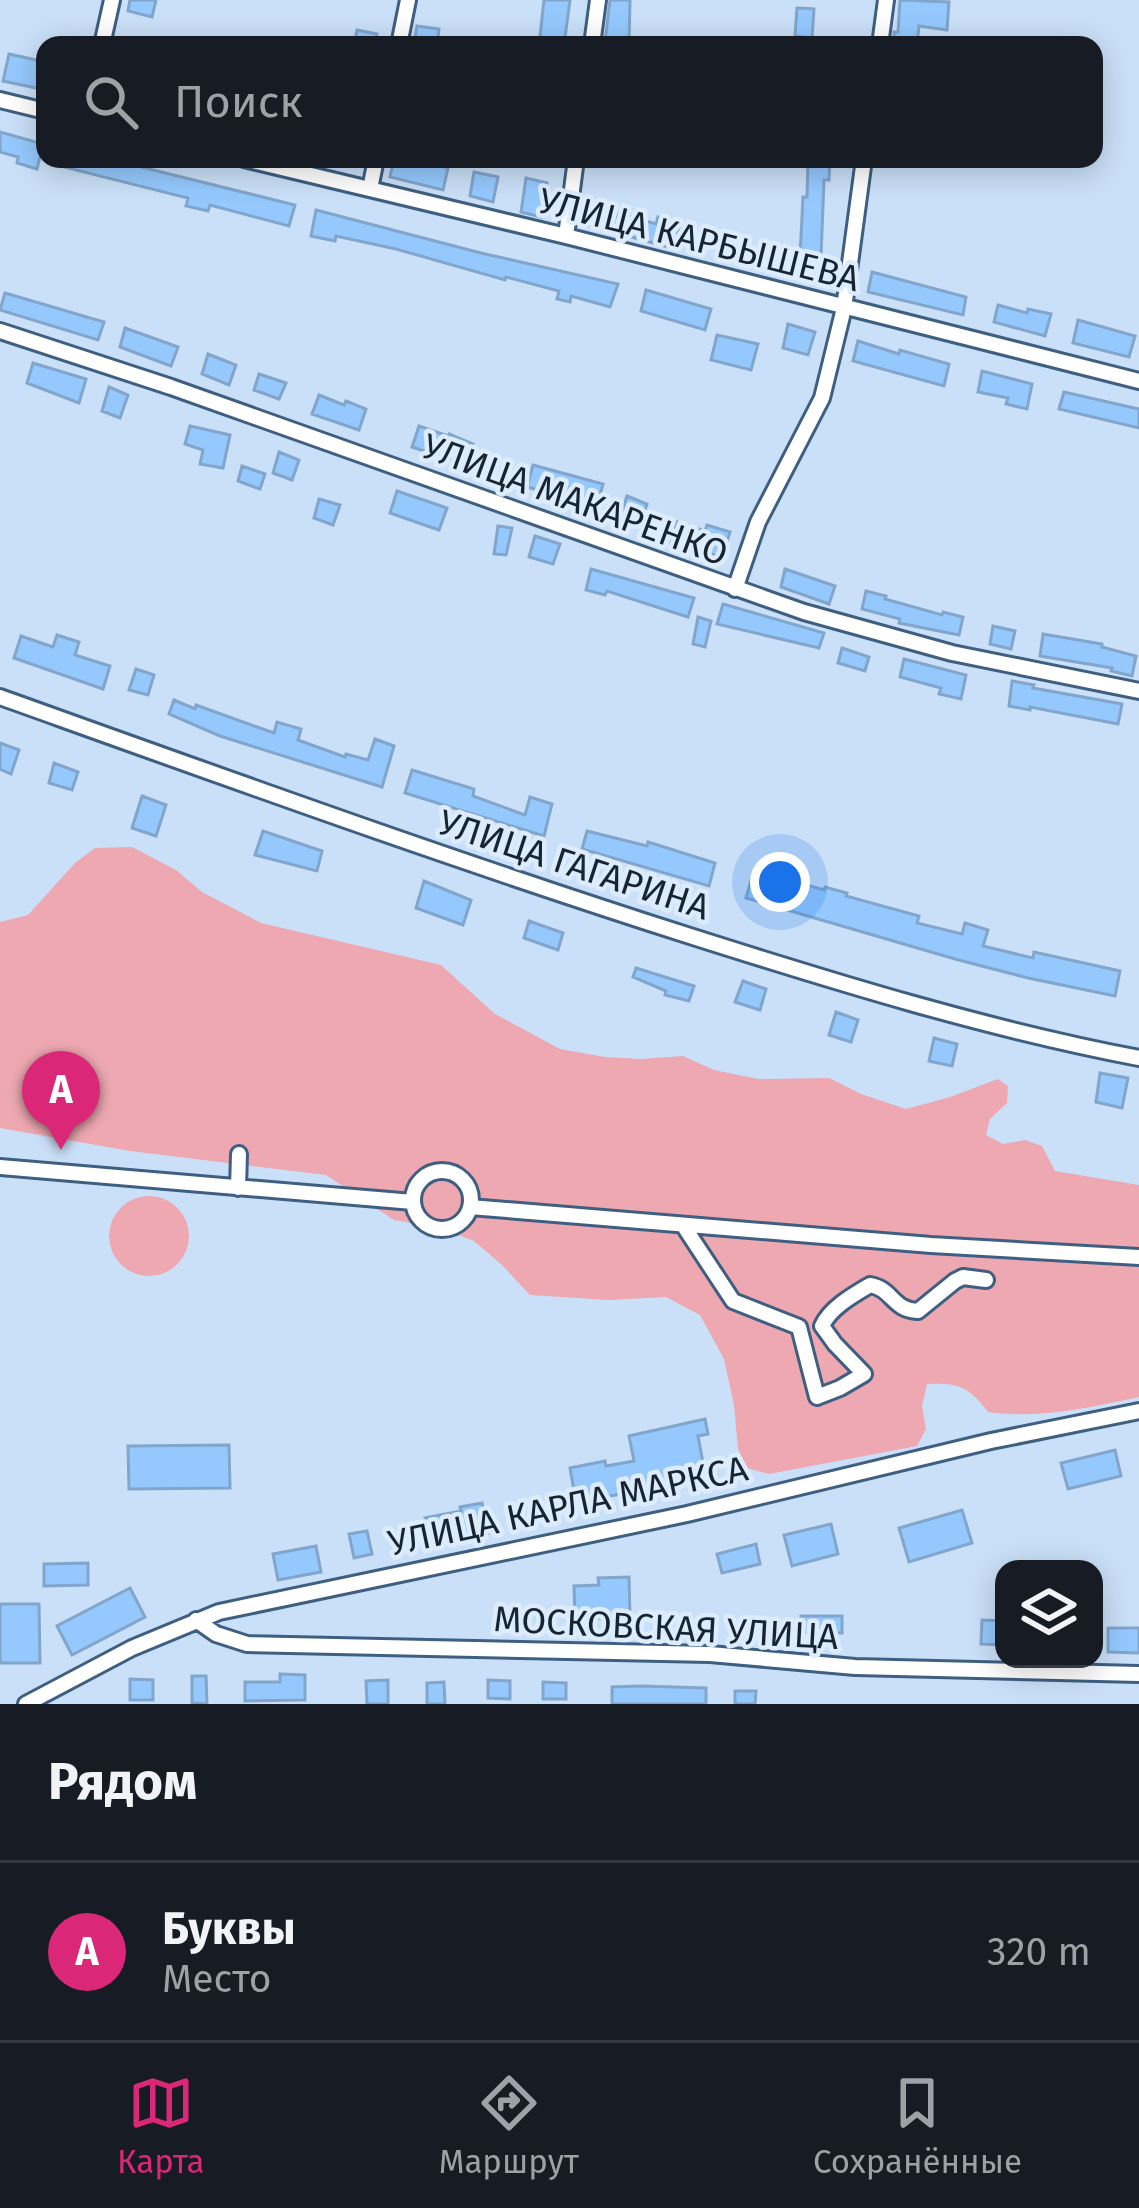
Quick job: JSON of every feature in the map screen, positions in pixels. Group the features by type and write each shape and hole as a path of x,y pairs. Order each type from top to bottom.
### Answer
{"street":[{"path":"104,36 112,0"},
{"path":"401,36 408,0"},
{"path":"593,36 598,0"},
{"path":"881,36 886,0"},
{"path":"0,100 36,109"},
{"name":"УЛИЦА КАРБЫШЕВА","path":"282,168 1139,381"},
{"path":"370,189 374,168"},
{"path":"566,236 575,168"},
{"path":"735,590 758,523 822,398 844,308 863,168"},
{"name":"УЛИЦА МАКАРЕНКО","path":"0,332 170,387 804,612 952,653 1139,691"},
{"name":"УЛИЦА ГАГАРИНА","path":"0,697 512,879 769,961 1046,1040 1139,1058"},
{"path":"238,1188 239,1154"},
{"path":"437,1171 451,1172 463,1180 470,1207 458,1224 427,1225 417,1215 415,1188 437,1171"},
{"path":"9,1173 153,1188 238,1188 413,1202"},
{"path":"470,1207 1139,1257"},
{"path":"683,1225 733,1301 799,1327 817,1397 864,1374 821,1325 852,1296 870,1285 882,1287 900,1308 918,1311 963,1277 986,1280"},
{"name":"УЛИЦА КАРЛА МАРКСА","path":"26,1704 132,1648 219,1612 687,1514 1139,1411"},
{"name":"МОСКОВСКАЯ УЛИЦА","path":"196,1620 216,1634 247,1644 710,1654 855,1666 1139,1674"}],"shaded area":[{"path":"132,847 261,923 441,965 495,1014 560,1049 605,1057 683,1056 714,1070 758,1079 829,1078 906,1109 998,1079 1008,1086 1007,1103 990,1119 986,1135 1003,1144 1025,1140 1042,1146 1055,1171 1139,1185 1139,1397 1064,1411 1007,1414 988,1412 962,1388 927,1384 922,1406 926,1429 917,1446 769,1474 747,1468 738,1449 724,1359 700,1315 666,1297 609,1300 530,1295 474,1241 441,1228 394,1220 326,1175 130,1151 0,1128 0,922 28,915 95,848"},
{"path":"149,1196 177,1208 189,1236 177,1264 149,1276 121,1264 109,1236 121,1208"}],"building":[{"path":"130,0 156,0 152,17 128,11"},
{"path":"544,0 570,0 565,36 540,36"},
{"path":"610,0 630,0 629,36 606,36"},
{"path":"900,0 949,2 947,30 919,26 918,36 894,36"},
{"path":"797,8 814,9 812,36 795,36"},
{"path":"417,26 439,29 438,36 415,36"},
{"path":"9,54 36,60 36,88 3,81"},
{"path":"0,132 36,142 37,169 17,163 18,157 0,152"},
{"path":"68,168 145,168 295,205 289,226 210,205 208,211 186,206 188,198"},
{"path":"392,168 448,168 443,190 390,177"},
{"path":"808,168 830,168 829,180 824,180 821,256 815,281 793,276 800,256 803,197 807,197"},
{"path":"474,172 498,177 493,202 470,196"},
{"path":"526,178 547,183 541,217 521,212"},
{"path":"586,208 656,224 658,217 681,224 675,249 583,224"},
{"path":"316,210 618,284 610,307 571,296 570,302 557,299 559,291 506,277 336,236 335,241 311,236"},
{"path":"872,272 966,297 963,315 868,292"},
{"path":"646,290 711,309 705,330 641,311"},
{"path":"5,293 104,322 98,340 0,310"},
{"path":"998,305 1051,314 1045,336 994,322"},
{"path":"1078,320 1135,336 1129,357 1073,343"},
{"path":"788,324 815,332 808,355 783,348"},
{"path":"125,328 178,347 171,366 120,347"},
{"path":"717,335 758,344 751,370 711,360"},
{"path":"858,341 949,364 944,386 853,361"},
{"path":"208,354 236,365 229,385 202,374"},
{"path":"33,363 86,379 79,403 27,383"},
{"path":"982,371 1032,384 1027,409 1006,404 1008,398 978,392"},
{"path":"259,374 286,383 279,399 254,390"},
{"path":"109,387 128,395 120,418 102,411"},
{"path":"1064,392 1139,409 1139,428 1059,409"},
{"path":"319,395 366,409 359,430 312,414"},
{"path":"190,426 230,435 223,468 200,464 203,450 185,444"},
{"path":"419,426 473,444 464,466 412,447"},
{"path":"279,452 299,460 292,480 273,473"},
{"path":"533,465 603,484 597,507 527,487"},
{"path":"242,466 265,474 260,489 238,481"},
{"path":"397,491 447,508 439,530 390,513"},
{"path":"627,496 647,504 640,525 620,517"},
{"path":"319,499 340,505 333,525 314,518"},
{"path":"677,522 705,531 707,525 730,532 722,557 671,543"},
{"path":"498,526 512,528 506,555 494,554"},
{"path":"535,536 560,544 553,564 529,557"},
{"path":"591,569 694,598 688,617 607,591 605,595 586,590"},
{"path":"785,569 835,586 829,604 781,587"},
{"path":"866,591 963,617 959,635 899,623 900,619 862,609"},
{"path":"723,604 824,633 819,648 717,624"},
{"path":"698,617 711,621 705,647 693,644"},
{"path":"993,626 1015,631 1011,649 990,644"},
{"path":"1043,634 1102,644 1136,656 1132,676 1040,656"},
{"path":"57,635 79,642 75,655 110,666 103,689 14,658 21,636 53,647"},
{"path":"842,648 869,657 865,671 838,663"},
{"path":"904,659 966,675 961,699 900,677"},
{"path":"136,669 154,675 148,695 129,690"},
{"path":"1012,681 1122,704 1118,724 1009,706"},
{"path":"174,700 274,733 277,722 301,729 298,740 345,757 368,760 375,739 394,746 382,787 220,736 169,714"},
{"path":"0,743 19,750 11,774 0,769"},
{"path":"54,763 78,772 72,790 49,783"},
{"path":"412,770 474,789 473,796 525,815 530,797 552,804 544,836 405,793"},
{"path":"142,796 166,805 156,836 132,828"},
{"path":"263,831 322,851 317,871 255,855"},
{"path":"587,831 647,846 648,842 715,863 709,886 582,849"},
{"path":"779,877 919,916 917,923 962,934 965,923 988,930 983,946 1120,971 1115,996 955,959 746,898 751,880 777,887"},
{"path":"424,881 471,900 463,925 416,908"},
{"path":"529,921 563,933 558,950 524,938"},
{"path":"636,968 694,986 689,1001 665,995 666,991 633,977"},
{"path":"743,981 766,989 760,1010 735,1002"},
{"path":"836,1012 858,1020 851,1042 829,1035"},
{"path":"934,1038 957,1044 952,1066 929,1061"},
{"path":"1100,1073 1128,1078 1122,1108 1096,1102"},
{"path":"705,1419 708,1434 698,1436 706,1479 576,1502 570,1468 634,1461 629,1436"},
{"path":"229,1445 230,1488 129,1489 128,1446"},
{"path":"1115,1450 1121,1476 1068,1489 1061,1463"},
{"path":"482,1503 488,1533 430,1544 425,1518"},
{"path":"962,1510 972,1543 909,1562 899,1528"},
{"path":"831,1524 838,1554 792,1566 784,1535"},
{"path":"367,1531 372,1554 354,1558 349,1534"},
{"path":"756,1544 760,1564 722,1573 717,1554"},
{"path":"316,1546 321,1572 278,1580 273,1554"},
{"path":"88,1563 88,1585 44,1586 44,1564"},
{"path":"629,1577 630,1617 575,1619 574,1586 599,1585 598,1578"},
{"path":"130,1588 145,1617 72,1655 57,1626"},
{"path":"0,1604 39,1604 40,1663 0,1663"},
{"path":"801,1616 842,1616 842,1633 802,1632"},
{"path":"982,1620 995,1621 995,1645 981,1644"},
{"path":"1108,1628 1139,1628 1139,1653 1108,1652"},
{"path":"280,1674 305,1675 305,1700 245,1701 245,1682 280,1682"},
{"path":"192,1676 206,1676 207,1704 192,1703"},
{"path":"130,1679 153,1680 153,1700 130,1700"},
{"path":"388,1680 388,1704 367,1704 366,1681"},
{"path":"488,1680 510,1681 510,1699 488,1698"},
{"path":"444,1682 445,1704 427,1704 427,1683"},
{"path":"543,1682 566,1683 566,1699 543,1699"},
{"path":"612,1687 706,1688 706,1704 612,1704"},
{"path":"735,1691 756,1691 755,1704 735,1704"}],"place":[{"name":"Буквы","path":"61,1150"}]}
